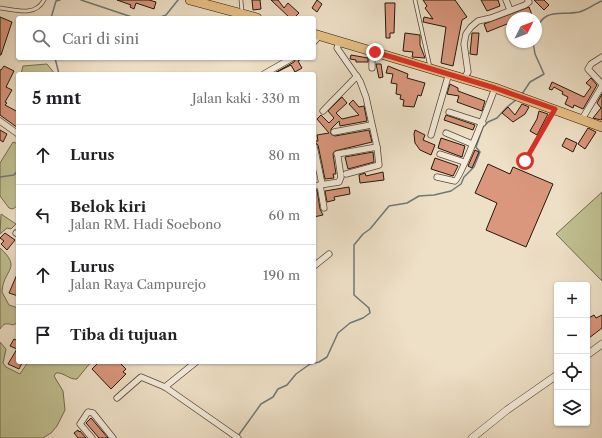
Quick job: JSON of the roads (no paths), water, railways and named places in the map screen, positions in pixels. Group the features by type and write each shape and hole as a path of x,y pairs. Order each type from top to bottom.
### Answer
{"main road":[{"path":"190,0 249,16"},
{"path":"316,37 340,41 449,73 524,98 602,127"}],"street":[{"path":"506,0 510,10"},
{"path":"464,78 468,72 464,44 466,34 471,27 478,21 491,18 528,4 528,0"},
{"path":"340,41 337,48 357,76 366,97 377,147 379,165 346,174"},
{"path":"372,68 372,58 375,52"},
{"path":"582,119 602,85 588,69 591,64 602,58"},
{"path":"268,72 288,60"},
{"path":"431,135 449,73"},
{"path":"323,111 357,76"},
{"path":"437,177 456,181 483,123 495,88"},
{"path":"449,112 483,123"},
{"path":"0,121 16,133"},
{"path":"334,132 371,125"},
{"path":"446,133 472,144"},
{"path":"319,185 340,182 341,180 337,156 377,147"},
{"path":"440,154 464,162"},
{"path":"316,162 324,208"},
{"path":"316,264 329,254"},
{"path":"590,352 602,344"},
{"path":"165,387 194,364"},
{"path":"117,398 141,377 165,387 238,438"},
{"path":"472,438 507,410 554,378"},
{"path":"92,438 80,424 88,412 93,413 114,438"}],"lane":[{"path":"0,8 30,12 37,9 44,0"},
{"path":"241,0 241,14"},
{"path":"415,0 430,68"},
{"path":"525,161 555,109"}],"waterway":[{"path":"52,16 56,1 60,0"},
{"path":"81,0 129,16"},
{"path":"163,16 166,15 178,0"},
{"path":"542,20 547,16 553,14 579,12 602,1"},
{"path":"522,94 530,82 544,74 535,54 534,48"},
{"path":"56,60 58,72"},
{"path":"316,363 327,357 338,333 350,323 363,318 370,313 369,308 354,295 354,245 363,234 370,229 389,206 407,203 419,196 434,195 451,191 461,184 464,177 474,167 480,152 476,147 483,127 488,122 497,118 517,99"},
{"path":"0,177 14,175 16,172"},
{"path":"238,436 261,404 273,397 278,389 287,385 296,374 310,364"}]}
